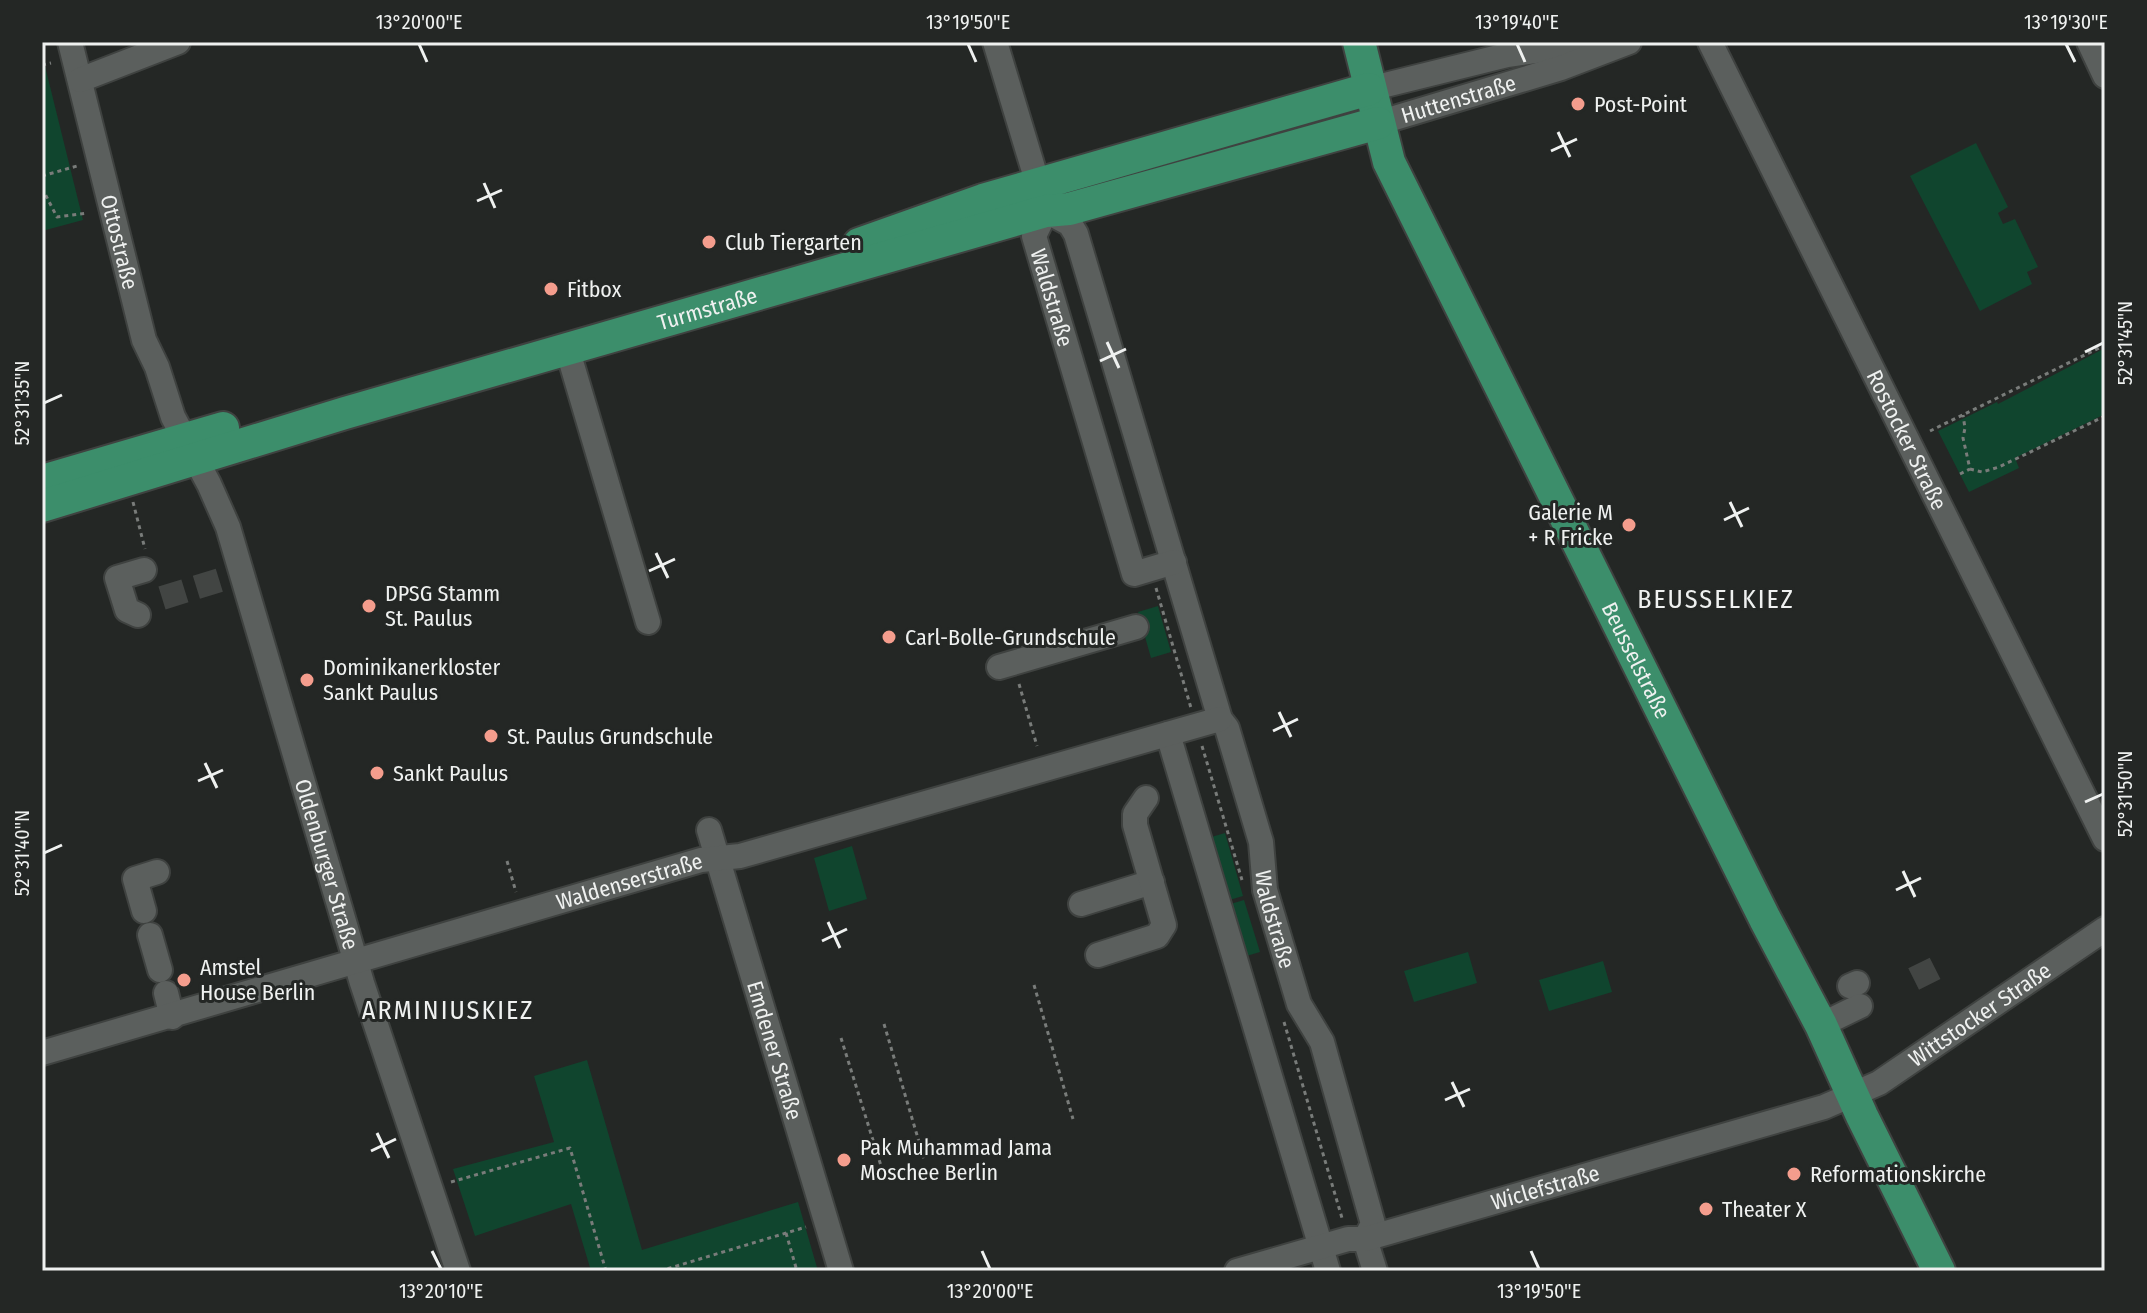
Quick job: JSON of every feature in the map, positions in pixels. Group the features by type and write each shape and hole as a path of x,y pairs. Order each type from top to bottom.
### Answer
{"main road":[{"name":"Beusselstraße","path":"1359,42 1389,162 1769,929 1821,1025 1939,1271"},
{"name":"Turmstraße","path":"42,481 189,448 567,348 1369,89"},
{"name":"Turmstraße","path":"1042,197 1069,209 1378,123"},
{"name":"Turmstraße","path":"42,506 189,448 368,389 710,289 901,242"}],"street":[{"name":"Ottostraße","path":"70,42 144,340 157,367 173,417 189,448"},
{"path":"80,80 178,42"},
{"path":"995,42 1042,197"},
{"name":"Huttenstraße","path":"1369,89 1507,55 1598,42"},
{"name":"Huttenstraße","path":"1378,123 1561,68 1629,42"},
{"name":"Rostocker Straße","path":"1710,42 2105,839"},
{"path":"2089,42 2105,76"},
{"name":"Waldstraße","path":"1042,197 1034,236 1134,574 1162,566"},
{"name":"Waldstraße","path":"1042,197 1076,234 1162,566 1220,719 1227,728 1261,842 1265,890 1299,1004 1322,1042 1373,1224 1365,1239 1375,1271"},
{"path":"567,348 648,622"},
{"name":"Oldenburger Straße","path":"189,448 228,527 231,577 458,1271"},
{"path":"138,615 127,610 117,578 144,570"},
{"path":"1006,665 1136,627"},
{"name":"Waldenserstraße","path":"42,1053 166,993 356,963 701,860 740,856 1220,719"},
{"path":"1168,734 1328,1271"},
{"path":"1098,955 1157,936 1164,925 1135,814 1146,798"},
{"name":"Emdener Straße","path":"709,830 841,1271"},
{"path":"166,993 135,879 169,868"},
{"path":"1081,904 1152,882"},
{"name":"Wittstocker Straße","path":"1853,1095 1879,1083 2105,929"},
{"path":"1821,1025 1856,992"},
{"name":"Wiclefstraße","path":"1237,1271 1348,1239 1365,1239 1809,1112 1853,1095"}],"path":[{"path":"42,65 51,63"},
{"path":"42,176 77,166"},
{"path":"42,188 57,217 88,213"},
{"path":"1930,431 2105,345"},
{"path":"1963,415 1963,438 1970,469"},
{"path":"1960,474 1970,469 1982,472 1999,467 2105,416"},
{"path":"133,502 150,569 144,570"},
{"path":"1162,566 1196,726"},
{"path":"1006,665 1037,746"},
{"path":"507,861 518,898"},
{"path":"1034,985 1073,1119"},
{"path":"884,1024 925,1162"},
{"path":"841,1038 882,1169"},
{"path":"451,1182 570,1148 606,1271"},
{"path":"660,1271 810,1226"},
{"path":"786,1233 797,1271"}],"green space":[{"path":"42,54 83,220 42,231"},
{"path":"1976,143 2008,207 1998,213 2003,224 2015,219 2038,267 2027,272 2032,284 1980,311 1910,176"},
{"path":"2105,348 2105,414 2015,458 2019,468 1969,492 1938,431 1998,404"},
{"path":"1158,606 1171,652 1151,658 1138,612"},
{"path":"1225,833 1243,896 1226,901 1208,838"},
{"path":"852,846 867,899 829,911 814,858"},
{"path":"1244,900 1260,952 1243,957 1227,905"},
{"path":"1468,952 1477,983 1414,1002 1404,971"},
{"path":"1603,961 1612,992 1549,1011 1539,980"},
{"path":"587,1060 642,1250 798,1202 818,1271 591,1271 571,1204 475,1236 453,1169 554,1142 534,1076"}],"tunnel":[{"path":"162,598 220,580"},
{"path":"1919,963 1933,991"}],"place":[{"name":"Post-Point","path":"1578,104"},
{"name":"Club Tiergarten","path":"709,242"},
{"name":"Fitbox","path":"551,289"},
{"name":"Galerie M + R Fricke","path":"1629,525"},
{"name":"DPSG Stamm St. Paulus","path":"369,606"},
{"name":"Carl-Bolle-Grundschule","path":"889,637"},
{"name":"Dominikanerkloster Sankt Paulus","path":"307,680"},
{"name":"St. Paulus Grundschule","path":"491,736"},
{"name":"Sankt Paulus","path":"377,773"},
{"name":"Amstel House Berlin","path":"184,980"},
{"name":"Pak Muhammad Jama Moschee Berlin","path":"844,1160"},
{"name":"Reformationskirche","path":"1794,1174"},
{"name":"Theater X","path":"1706,1209"}],"district":[{"name":"BEUSSELKIEZ","path":"1716,599"},
{"name":"ARMINIUSKIEZ","path":"448,1010"}]}
